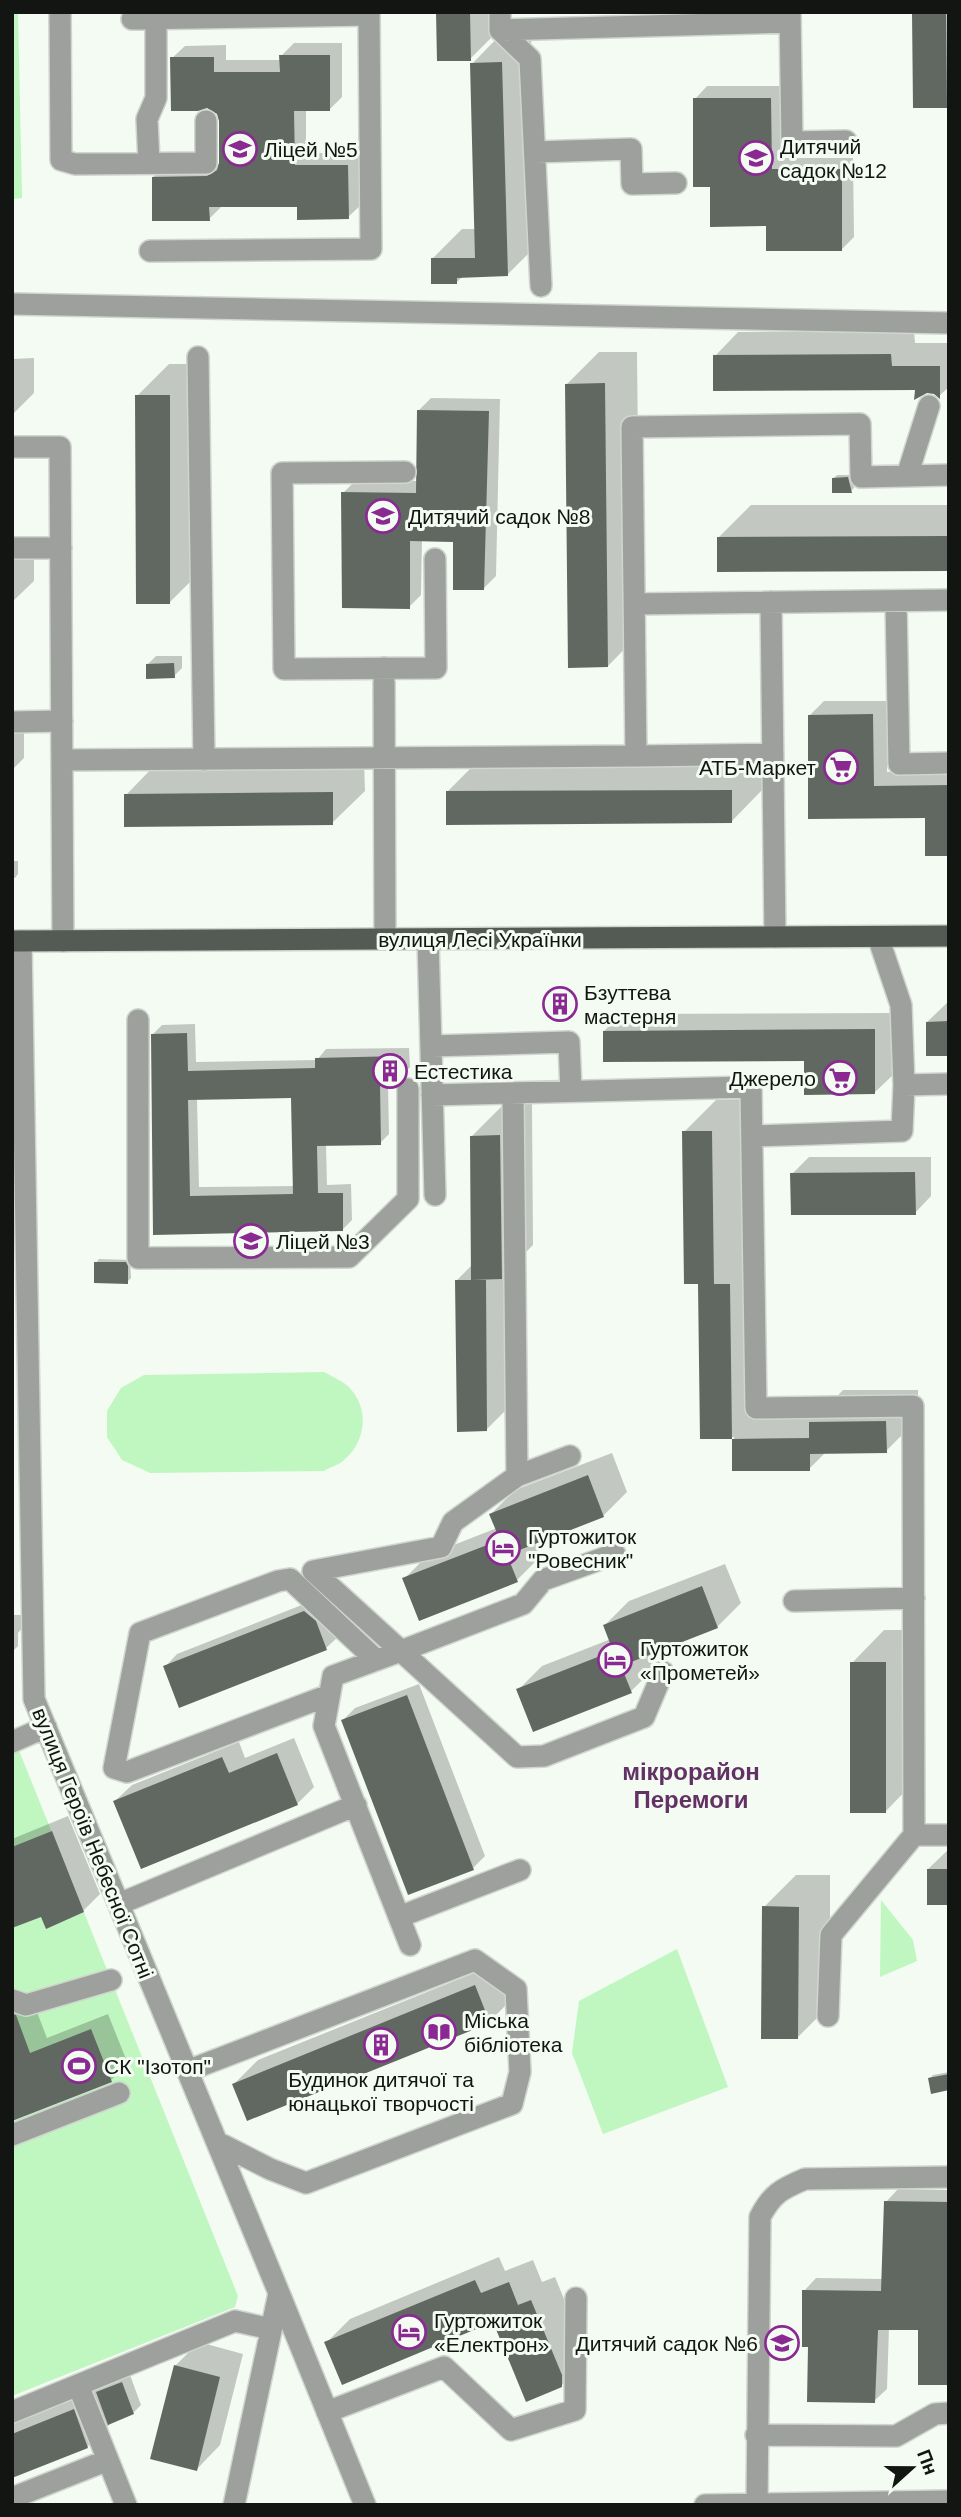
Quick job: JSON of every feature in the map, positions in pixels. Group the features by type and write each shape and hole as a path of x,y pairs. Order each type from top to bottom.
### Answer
{"main road":[{"name":"вулиця Лесі Українки","path":"16,942 949,936"}],"street":[{"path":"60,12 61,160 75,164 206,163 206,121"},
{"path":"132,19 369,15 371,249 150,251"},
{"path":"500,21 790,17 792,142 846,141"},
{"path":"149,163 147,119 156,98 156,19"},
{"path":"500,21 530,59 541,286"},
{"path":"535,152 631,149 632,184 676,183"},
{"path":"12,304 949,323"},
{"path":"198,357 204,760"},
{"path":"906,476 929,406"},
{"path":"636,755 632,427 860,424 861,477 949,475"},
{"path":"12,447 60,447 64,941"},
{"path":"405,472 282,473 284,668 436,668 435,559"},
{"path":"12,548 61,548"},
{"path":"634,604 949,600"},
{"path":"896,601 899,764 949,763"},
{"path":"771,602 775,937"},
{"path":"384,668 385,939"},
{"path":"12,722 62,721"},
{"path":"62,760 773,754"},
{"path":"752,1136 902,1131 904,1084 901,1005 878,937"},
{"path":"428,939 435,1195"},
{"name":"вулиця Героїв Небесної Сотні","path":"16,942 22,1548 34,1699 365,2505"},
{"path":"138,1020 138,1258 349,1257 434,1171"},
{"path":"430,1046 569,1042 570,1091"},
{"path":"904,1084 949,1084"},
{"path":"432,1095 751,1087 756,1408 913,1406 914,1835 831,1935 828,2016"},
{"path":"408,1089 408,1199"},
{"path":"513,1093 517,1476"},
{"path":"569,1456 517,1476 453,1522 441,1547 313,1571 517,1757 544,1756 644,1717 663,1672"},
{"path":"410,1945 324,1726 333,1676 523,1604 543,1580 615,1554"},
{"path":"328,1695 127,1772 114,1768 140,1633 278,1581 290,1580 376,1660"},
{"path":"794,1601 914,1598"},
{"path":"12,1742 46,1727"},
{"path":"119,1905 356,1805"},
{"path":"914,1835 949,1835"},
{"path":"399,1917 520,1870"},
{"path":"187,2071 475,1960 516,1989 520,2072 512,2104 306,2183 270,2169 217,2142"},
{"path":"12,2000 26,2004 111,1980"},
{"path":"12,2135 119,2093"},
{"path":"757,2504 760,2217 770,2197 784,2187 805,2179 949,2177"},
{"path":"234,2505 279,2293"},
{"path":"327,2412 444,2367 511,2430 575,2410 576,2298"},
{"path":"12,2412 235,2322 271,2329"},
{"path":"78,2385 126,2505"},
{"path":"756,2435 896,2436 934,2414 949,2413"},
{"path":"12,2498 108,2460"},
{"path":"705,2505 949,2501"}],"green space":[{"path":"12,12 18,12 22,198 12,199"},
{"path":"324,1372 344,1383 352,1391 362,1411 363,1422 358,1442 352,1452 342,1462 324,1471 150,1473 122,1460 107,1437 107,1411 121,1388 144,1375"},
{"name":"СК \"Ізотоп\"","path":"12,1733 238,2296 235,2307 12,2396"},
{"path":"881,1900 913,1940 917,1961 880,1977"},
{"path":"677,1949 728,2087 603,2134 572,2053 579,2001"}],"building":[{"path":"436,12 470,12 471,61 437,61"},
{"path":"912,12 946,12 947,108 913,108"},
{"path":"279,55 330,55 330,111 294,111 295,165 348,165 349,219 297,220 297,207 209,207 210,221 152,221 152,177 207,176 217,170 219,163 217,114 207,108 198,111 171,111 170,57 214,57 214,72 280,72"},
{"path":"502,62 508,276 457,278 457,284 431,284 431,258 475,258 470,63"},
{"path":"693,98 771,98 772,169 842,169 842,251 766,251 766,226 710,227 710,187 693,187"},
{"path":"891,354 892,366 940,366 940,399 927,393 914,400 915,390 713,391 713,355"},
{"path":"605,383 608,667 568,668 565,384"},
{"path":"135,395 170,395 170,604 136,604"},
{"path":"417,410 489,411 484,590 453,590 453,542 410,541 410,609 342,608 341,492 416,493"},
{"path":"848,477 852,493 832,493 832,478"},
{"path":"949,536 949,571 717,572 717,537"},
{"path":"174,663 175,678 146,679 146,664"},
{"path":"873,714 874,786 949,785 949,856 925,856 925,818 808,819 808,715"},
{"path":"732,790 732,823 446,825 446,791"},
{"path":"333,792 333,825 124,827 124,794"},
{"name":"Бзуттева мастерня","path":"550,997 569,997 570,1011 550,1012"},
{"path":"949,1021 949,1056 926,1056 926,1022"},
{"path":"875,1029 875,1094 804,1095 804,1061 603,1062 603,1031"},
{"path":"187,1033 188,1071 315,1068 315,1058 401,1056 401,1078 396,1085 380,1085 381,1145 317,1146 318,1193 343,1193 343,1231 153,1235 151,1034","holes":["291,1098 293,1194 190,1196 188,1100"]},
{"path":"682,1131 712,1131 714,1284 730,1284 732,1439 700,1439 698,1284 684,1284"},
{"path":"500,1135 502,1279 471,1280 470,1136"},
{"path":"915,1172 916,1215 791,1215 790,1173"},
{"path":"94,1262 126,1262 128,1284 94,1283"},
{"path":"455,1280 486,1280 487,1431 457,1432"},
{"path":"886,1421 887,1453 810,1454 810,1471 732,1471 732,1439 809,1438 809,1422"},
{"name":"Гуртожиток \"Ровесник\"","path":"588,1475 604,1517 507,1555 518,1582 419,1621 402,1578 500,1540 489,1514"},
{"name":"Гуртожиток «Прометей»","path":"702,1586 718,1628 621,1666 632,1693 533,1732 516,1689 613,1651 603,1625"},
{"path":"304,1611 316,1621 327,1650 179,1708 163,1666"},
{"path":"850,1662 886,1662 886,1813 850,1813"},
{"path":"407,1695 474,1870 408,1895 341,1720"},
{"path":"277,1753 298,1805 141,1869 113,1801 222,1757 229,1773"},
{"path":"52,1831 84,1912 46,1929 41,1917 12,1928 12,1847"},
{"path":"927,1869 949,1869 949,1905 927,1905"},
{"path":"762,1906 799,1907 798,2039 761,2039"},
{"name":"Будинок дитячої та юнацької творчості","path":"475,1985 490,2023 247,2121 232,2084"},
{"path":"12,2014 16,2015 30,2053 91,2029 112,2082 12,2121"},
{"path":"949,2074 949,2090 931,2094 928,2078"},
{"path":"884,2201 949,2202 949,2385 918,2385 918,2330 878,2330 875,2403 807,2402 808,2347 802,2347 802,2290 881,2291"},
{"name":"Гуртожиток «Електрон»","path":"475,2280 481,2293 509,2282 518,2305 531,2300 562,2375 562,2387 526,2402 493,2322 342,2385 324,2342"},
{"path":"174,2365 220,2377 197,2471 150,2459"},
{"path":"122,2382 134,2414 108,2425 96,2392"},
{"path":"74,2409 88,2448 12,2478 12,2434"}],"place":[{"name":"Ліцей №5","path":"240,149"},
{"name":"Дитячий садок №12","path":"756,158"},
{"name":"Дитячий садок №8","path":"383,516"},
{"name":"АТБ-Маркет","path":"841,767"},
{"name":"Бзуттева мастерня","path":"560,1004"},
{"name":"Естестика","path":"390,1071"},
{"name":"Джерело","path":"840,1078"},
{"name":"Ліцей №3","path":"251,1241"},
{"name":"Гуртожиток \"Ровесник\"","path":"503,1548"},
{"name":"Гуртожиток «Прометей»","path":"615,1660"},
{"name":"Міська бібліотека","path":"439,2032"},
{"name":"Будинок дитячої та юнацької творчості","path":"381,2045"},
{"name":"СК \"Ізотоп\"","path":"79,2066"},
{"name":"Гуртожиток «Електрон»","path":"409,2332"},
{"name":"Дитячий садок №6","path":"782,2343"}],"district":[{"name":"мікрорайон Перемоги","path":"691,1785"}]}
